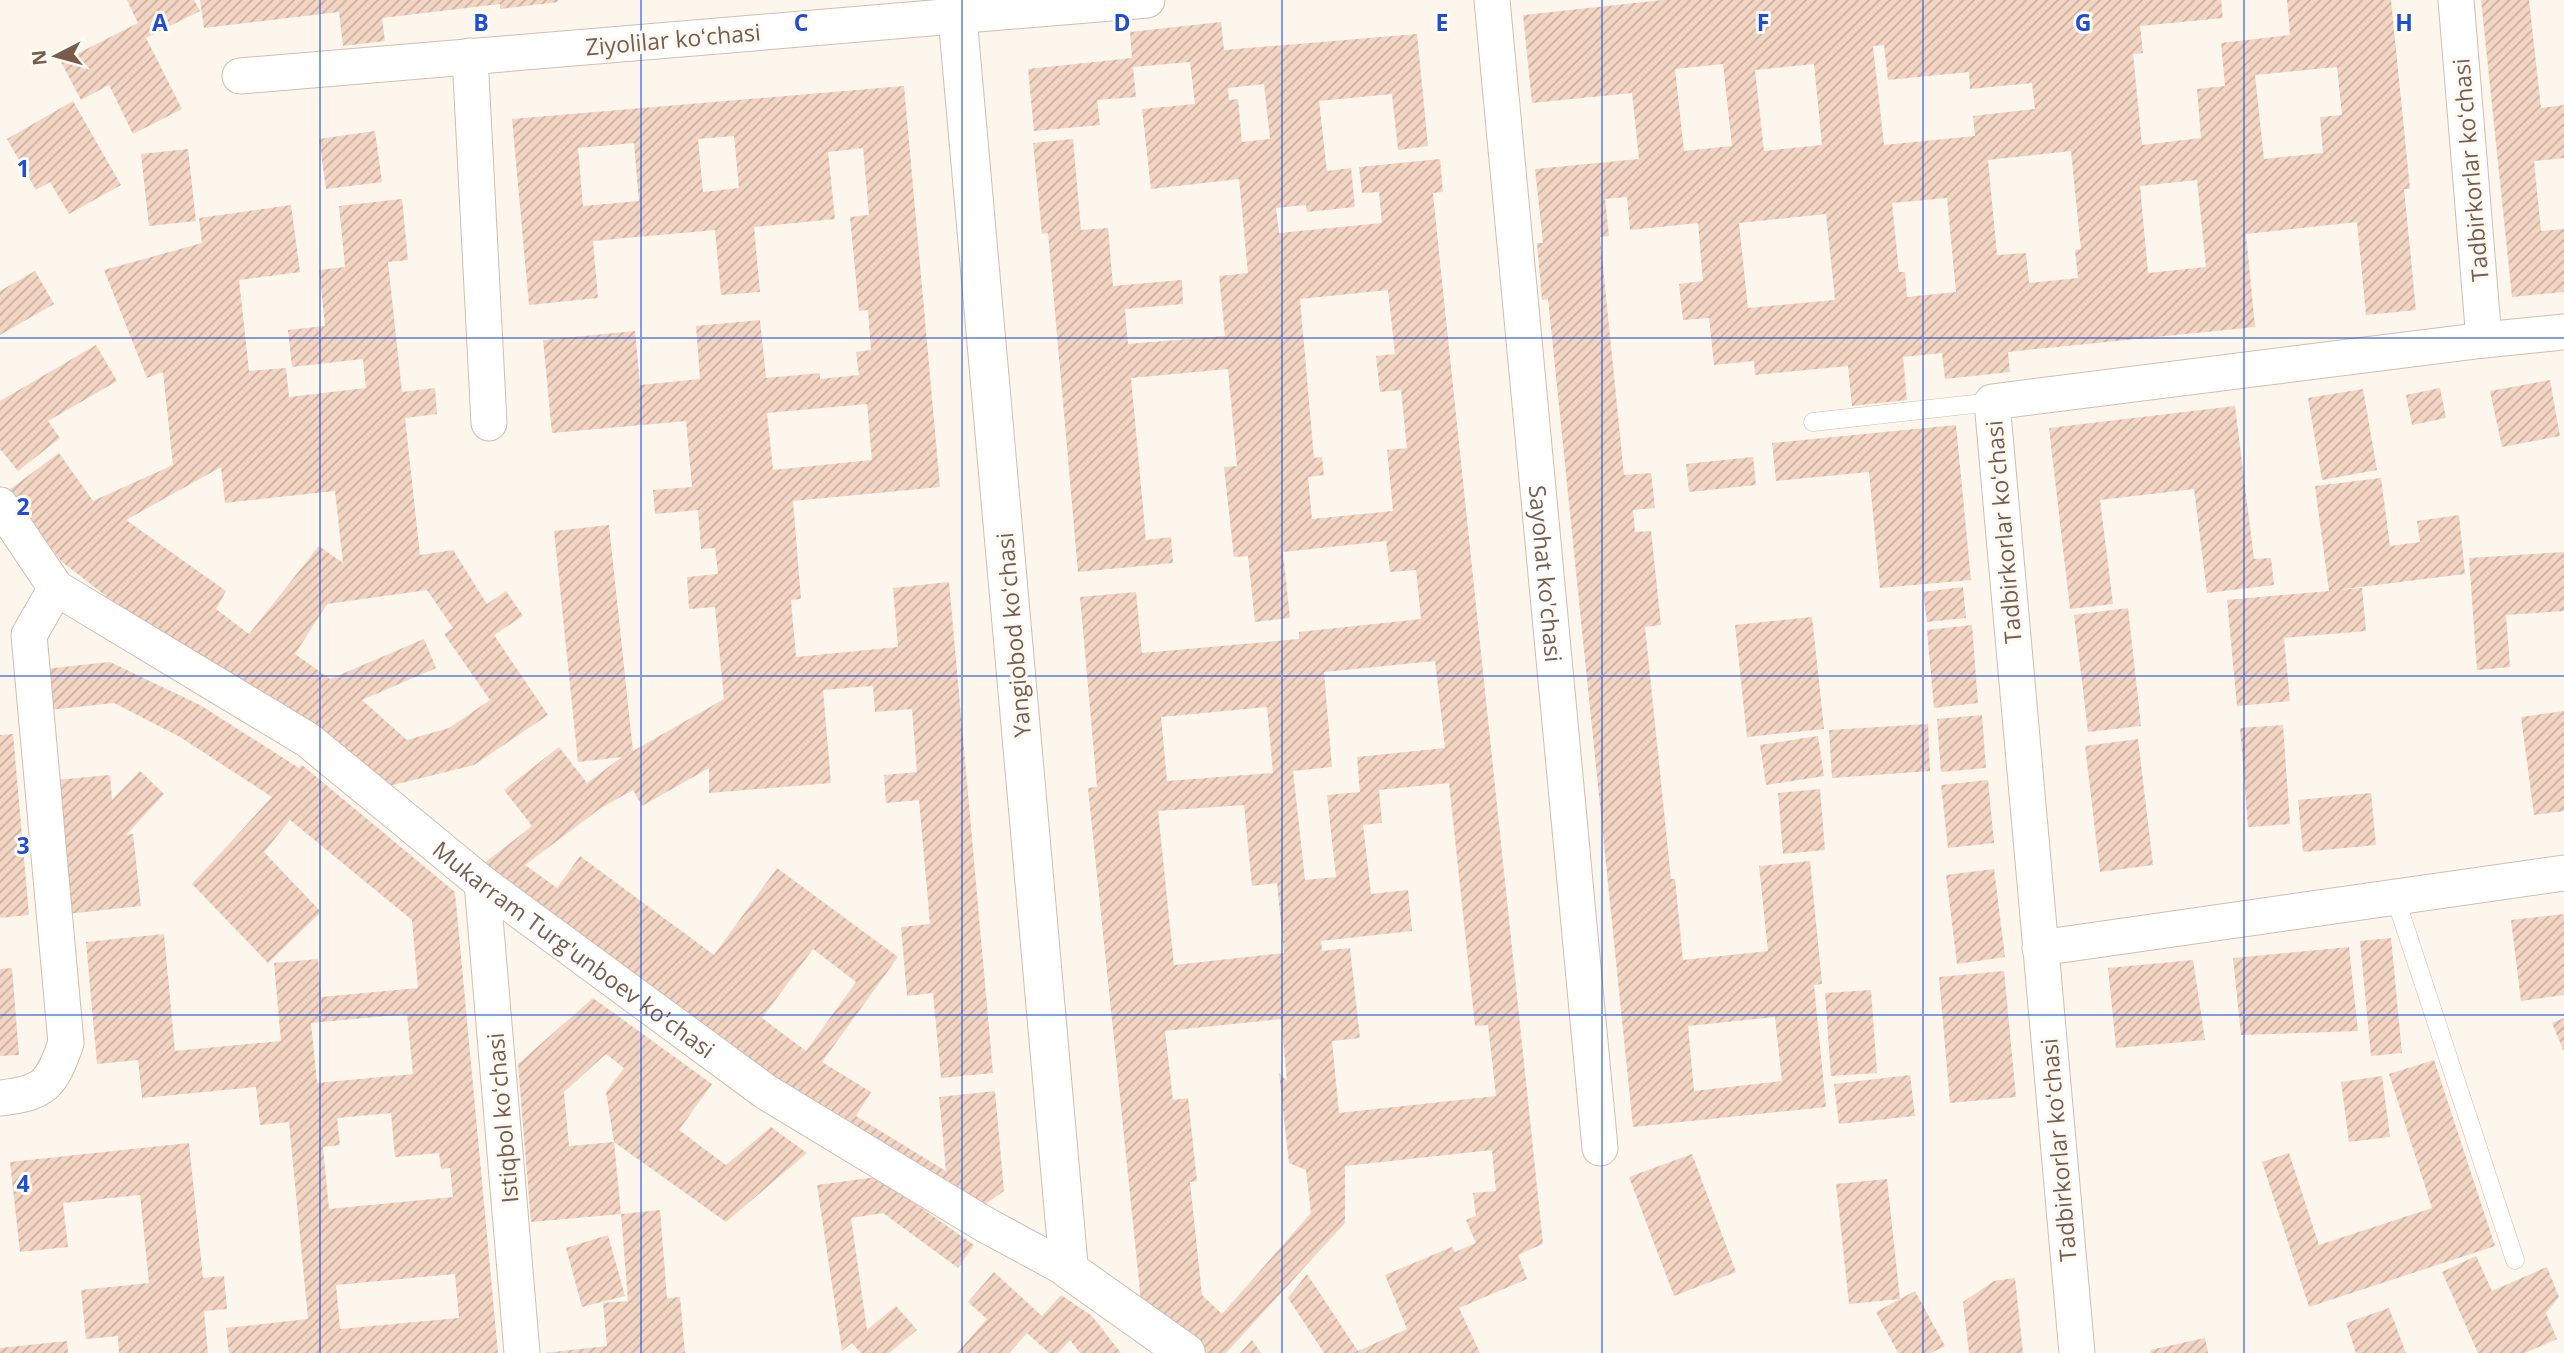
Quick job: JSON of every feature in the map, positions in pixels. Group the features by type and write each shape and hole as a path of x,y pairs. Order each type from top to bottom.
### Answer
{"street":[{"name":"Ziyolilar koʻchasi","path":"240,76 470,57 956,7 1147,0"},
{"name":"Sayohat ko'chasi","path":"1492,0 1600,1148"},
{"name":"Tadbirkorlar koʻchasi","path":"2456,0 2484,340"},
{"name":"Yangiobod koʻchasi","path":"956,7 1069,1270"},
{"path":"470,57 489,423"},
{"name":"Tadbirkorlar koʻchasi","path":"2077,1353 1992,402 2564,332"},
{"name":"Mukarram Turg'unboev ko'chasi","path":"0,505 56,588 308,740 482,883 766,1092 984,1224 1069,1270 1186,1353"},
{"path":"0,1098 31,1095 54,1076 66,1043 15,636 56,588"},
{"path":"2040,948 2564,873"},
{"name":"Istiqbol koʻchasi","path":"482,883 522,1353"}],"lane":[{"path":"1813,422 1992,402"},
{"path":"2395,897 2515,1260"}],"building":[{"path":"127,0 194,0 200,11 146,38 182,109 133,134 109,85 81,100 61,62 138,23"},
{"path":"200,0 558,2 500,9 500,4 382,18 385,41 343,46 339,12 204,28"},
{"path":"1663,0 2221,0 2223,18 2140,26 2143,53 2133,54 2142,145 2201,138 2197,89 2225,86 2221,43 2290,35 2287,0 2391,0 2410,189 2404,189 2416,310 2366,315 2357,222 2246,234 2255,327 2008,352 2010,372 1945,379 1942,353 1903,357 1907,400 1852,406 1848,366 1755,375 1754,361 1714,365 1709,318 1683,320 1679,284 1703,281 1698,223 1630,230 1627,197 1605,199 1609,236 1600,237 1624,475 1651,473 1655,508 1633,510 1635,532 1651,531 1661,625 1645,627 1671,879 1675,879 1683,960 1768,951 1759,866 1810,861 1822,984 1814,985 1826,1107 1633,1127 1548,299 1542,300 1537,243 1543,243 1535,169 1639,159 1632,93 1532,103 1523,15","holes":["1884,45 1888,80 1969,72 1970,89 2032,83 2035,109 1973,116 1975,136 1884,145 1873,46","1723,64 1732,146 1684,151 1675,69","1814,64 1822,145 1764,151 1755,70","2337,67 2342,115 2320,117 2323,153 2264,159 2255,75","2071,151 2081,249 2075,250 2078,278 2029,283 2026,253 1997,255 1988,160","2197,180 2206,267 2148,273 2140,186","1947,198 1956,292 1907,297 1905,272 1899,272 1892,203","1826,214 1835,300 1748,308 1739,223","1775,1017 1782,1081 1694,1091 1688,1026"]},
{"path":"2481,0 2529,0 2541,108 2564,105 2564,158 2534,161 2541,231 2564,229 2564,292 2512,297"},
{"path":"1221,22 1224,50 1417,34 1428,146 1398,150 1392,94 1319,101 1327,171 1351,168 1355,207 1307,212 1306,205 1276,208 1279,233 1382,223 1379,192 1362,193 1359,167 1440,159 1443,192 1433,193 1543,1244 1518,1255 1527,1279 1459,1308 1480,1353 1324,1353 1288,1298 1307,1274 1358,1351 1407,1329 1385,1275 1452,1247 1455,1252 1476,1243 1466,1220 1476,1216 1473,1193 1496,1191 1492,1150 1345,1166 1345,1223 1226,1353 1197,1353 1141,1301 1088,788 1097,787 1080,597 1136,592 1142,653 1299,639 1299,632 1421,619 1416,570 1390,572 1386,541 1283,552 1290,618 1255,622 1248,556 1234,557 1224,467 1237,466 1228,369 1131,378 1146,540 1171,537 1173,563 1078,572 1048,233 1042,234 1033,143 1073,139 1081,230 1108,228 1113,286 1182,280 1183,304 1125,309 1128,344 1225,336 1219,276 1248,273 1239,179 1151,189 1142,109 1195,104 1190,62 1133,67 1136,97 1097,100 1100,125 1034,131 1028,69 1132,58 1130,32","holes":["1264,84 1270,139 1242,142 1238,99 1229,100 1228,88","1388,290 1395,354 1376,356 1380,392 1401,390 1407,448 1387,450 1393,511 1312,519 1308,477 1324,475 1322,457 1314,458 1300,299","1435,661 1445,748 1357,757 1360,792 1327,795 1336,877 1305,880 1293,771 1332,767 1324,672","1267,707 1273,773 1167,781 1161,717","1449,783 1475,1026 1488,1025 1496,1096 1339,1113 1332,1041 1360,1038 1350,948 1322,951 1321,941 1412,931 1408,890 1371,894 1363,825 1382,823 1379,790","1244,805 1252,886 1277,883 1284,953 1174,965 1158,811","1281,1019 1287,1081 1279,1073 1289,1163 1306,1170 1311,1213 1222,1314 1202,1295 1190,1182 1197,1181 1188,1098 1173,1100 1165,1031"]},
{"path":"904,86 940,487 793,501 801,599 791,600 796,657 898,647 893,588 949,582 993,1073 941,1078 933,993 907,996 901,927 930,924 919,800 886,803 884,775 917,772 912,709 875,712 873,686 823,690 831,783 709,793 709,768 642,806 633,790 601,808 525,865 557,888 580,856 714,955 777,868 898,957 822,1062 871,1092 856,1116 946,1171 939,1097 995,1091 1004,1191 974,1212 793,1101 478,868 532,826 504,790 559,747 587,783 622,757 578,762 554,531 609,525 633,751 724,699 715,607 689,609 687,577 718,574 715,548 701,549 698,510 655,514 653,490 692,487 686,421 552,433 543,340 635,331 640,385 700,379 696,326 760,320 766,378 820,373 820,379 859,375 856,352 871,350 868,310 859,311 850,217 869,215 863,148 828,152 835,219 754,227 760,292 721,295 715,230 593,241 598,298 529,305 512,119","holes":["734,136 739,188 703,192 698,139","634,143 639,201 583,206 578,148","867,404 872,460 773,470 767,413","813,949 856,982 806,1051 762,1018"]},
{"path":"73,101 121,185 69,214 50,182 36,190 7,139"},
{"path":"375,131 382,182 326,189 319,139"},
{"path":"188,149 196,221 149,226 141,154"},
{"path":"402,199 408,260 388,262 402,392 435,388 437,414 405,418 420,555 453,550 487,604 506,591 523,616 494,635 548,715 474,765 385,787 266,693 182,655 61,561 9,490 59,453 93,501 173,465 163,372 147,378 104,270 202,243 199,218 291,205 300,272 239,280 249,371 286,368 289,397 366,388 363,359 292,367 288,330 325,326 319,270 345,267 339,206","holes":["221,467 225,503 335,491 343,563 319,546 249,634 216,609 226,591 126,520","427,590 453,628 444,634 490,700 449,728 407,740 362,700 436,668 424,639 330,679 295,654 327,604"]},
{"path":"35,271 54,304 0,335 0,291"},
{"path":"96,345 117,381 48,421 60,438 18,471 0,449 0,401"},
{"path":"2550,380 2560,436 2502,447 2490,391"},
{"path":"2440,388 2446,418 2412,425 2406,395"},
{"path":"2363,389 2377,470 2322,480 2308,398"},
{"path":"2235,406 2254,559 2271,558 2274,585 2207,593 2194,489 2100,500 2113,604 2070,609 2049,428"},
{"path":"1956,425 1971,580 1880,588 1869,472 1776,481 1772,443"},
{"path":"1753,457 1756,485 1689,492 1686,464"},
{"path":"2381,478 2390,546 2420,542 2417,521 2459,515 2465,574 2336,590 2362,588 2366,631 2284,638 2290,701 2237,706 2227,600 2329,591 2315,486"},
{"path":"2564,552 2564,611 2506,615 2510,667 2477,670 2469,558"},
{"path":"1963,587 1966,618 1927,622 1923,592"},
{"path":"2128,608 2141,726 2088,732 2074,615"},
{"path":"1812,617 1824,729 1747,737 1735,625"},
{"path":"1972,625 1978,703 1934,708 1927,630"},
{"path":"110,662 200,705 299,768 302,765 455,892 498,1353 229,1353 226,1328 308,1319 289,1122 260,1125 256,1087 142,1098 138,1060 97,1064 86,942 164,934 175,1051 281,1041 274,963 318,959 321,997 418,988 412,920 290,820 264,852 321,912 268,963 192,884 272,797 180,737 114,703 48,710 44,669","holes":["407,1014 413,1074 317,1083 311,1023","391,1113 395,1157 439,1153 441,1169 450,1168 453,1197 329,1209 323,1147 340,1145 337,1118","455,1274 459,1318 340,1329 336,1285"]},
{"path":"2564,711 2564,811 2534,815 2521,717"},
{"path":"1982,715 1986,768 1941,772 1937,719"},
{"path":"1928,724 1930,771 1832,778 1829,730"},
{"path":"2283,725 2290,824 2248,827 2240,728"},
{"path":"13,734 29,915 0,918 0,735"},
{"path":"1818,736 1824,776 1766,785 1760,745"},
{"path":"2138,739 2153,865 2100,872 2085,746"},
{"path":"140,771 164,794 126,835 133,834 141,906 66,914 56,780 110,775 112,800"},
{"path":"1988,780 1994,843 1948,848 1941,785"},
{"path":"1820,789 1825,850 1783,854 1778,793"},
{"path":"2371,793 2376,845 2303,852 2298,800"},
{"path":"1994,869 2005,957 1957,964 1946,875"},
{"path":"2564,914 2564,995 2521,1001 2511,920"},
{"path":"2391,938 2402,1053 2371,1056 2360,941"},
{"path":"2349,947 2358,1031 2241,1035 2233,958"},
{"path":"2193,960 2205,1040 2116,1048 2108,968"},
{"path":"12,968 19,1055 0,1056 0,969"},
{"path":"2004,971 2016,1097 1950,1103 1939,977"},
{"path":"1871,990 1877,1073 1831,1076 1825,993"},
{"path":"593,998 712,1084 679,1130 726,1165 771,1127 807,1153 726,1222 614,1142 621,1214 531,1222 518,1064","holes":["606,1054 624,1068 606,1092 614,1142 569,1146 564,1092"]},
{"path":"2564,1018 2564,1052 2552,1023"},
{"path":"2434,1060 2495,1246 2309,1307 2262,1162 2289,1153 2319,1245 2432,1208 2389,1074"},
{"path":"1910,1075 1915,1116 1839,1124 1834,1084"},
{"path":"2382,1076 2390,1137 2349,1142 2341,1082"},
{"path":"189,1143 203,1278 224,1276 227,1309 204,1311 208,1353 119,1353 118,1336 86,1339 81,1290 149,1283 140,1195 63,1203 68,1247 20,1252 10,1162"},
{"path":"1692,1154 1736,1272 1674,1296 1629,1177"},
{"path":"877,1177 974,1245 958,1268 883,1213 851,1218 867,1330 896,1306 917,1330 889,1353 861,1353 852,1343 842,1351 817,1185"},
{"path":"1887,1179 1900,1299 1849,1304 1836,1184"},
{"path":"660,1210 667,1298 680,1297 685,1353 544,1353 607,1346 603,1303 628,1301 621,1214"},
{"path":"608,1235 625,1296 582,1307 566,1248"},
{"path":"2476,1256 2492,1291 2547,1267 2559,1297 2546,1313 2557,1339 2525,1353 2478,1353 2442,1272"},
{"path":"994,1272 1042,1316 1061,1295 1092,1316 1121,1353 1080,1353 1070,1340 1058,1353 1049,1353 1027,1333 1009,1353 957,1353 987,1319 968,1302"},
{"path":"2015,1278 2023,1353 1969,1353 1963,1302 1994,1281"},
{"path":"1915,1291 1945,1346 1931,1353 1898,1353 1876,1312"},
{"path":"2389,1308 2406,1353 2356,1353 2346,1323"},
{"path":"2205,1338 2208,1353 2151,1353 2150,1350"},
{"path":"1252,1340 1261,1353 1240,1353"},
{"path":"67,1341 68,1353 0,1353 0,1348"}]}
